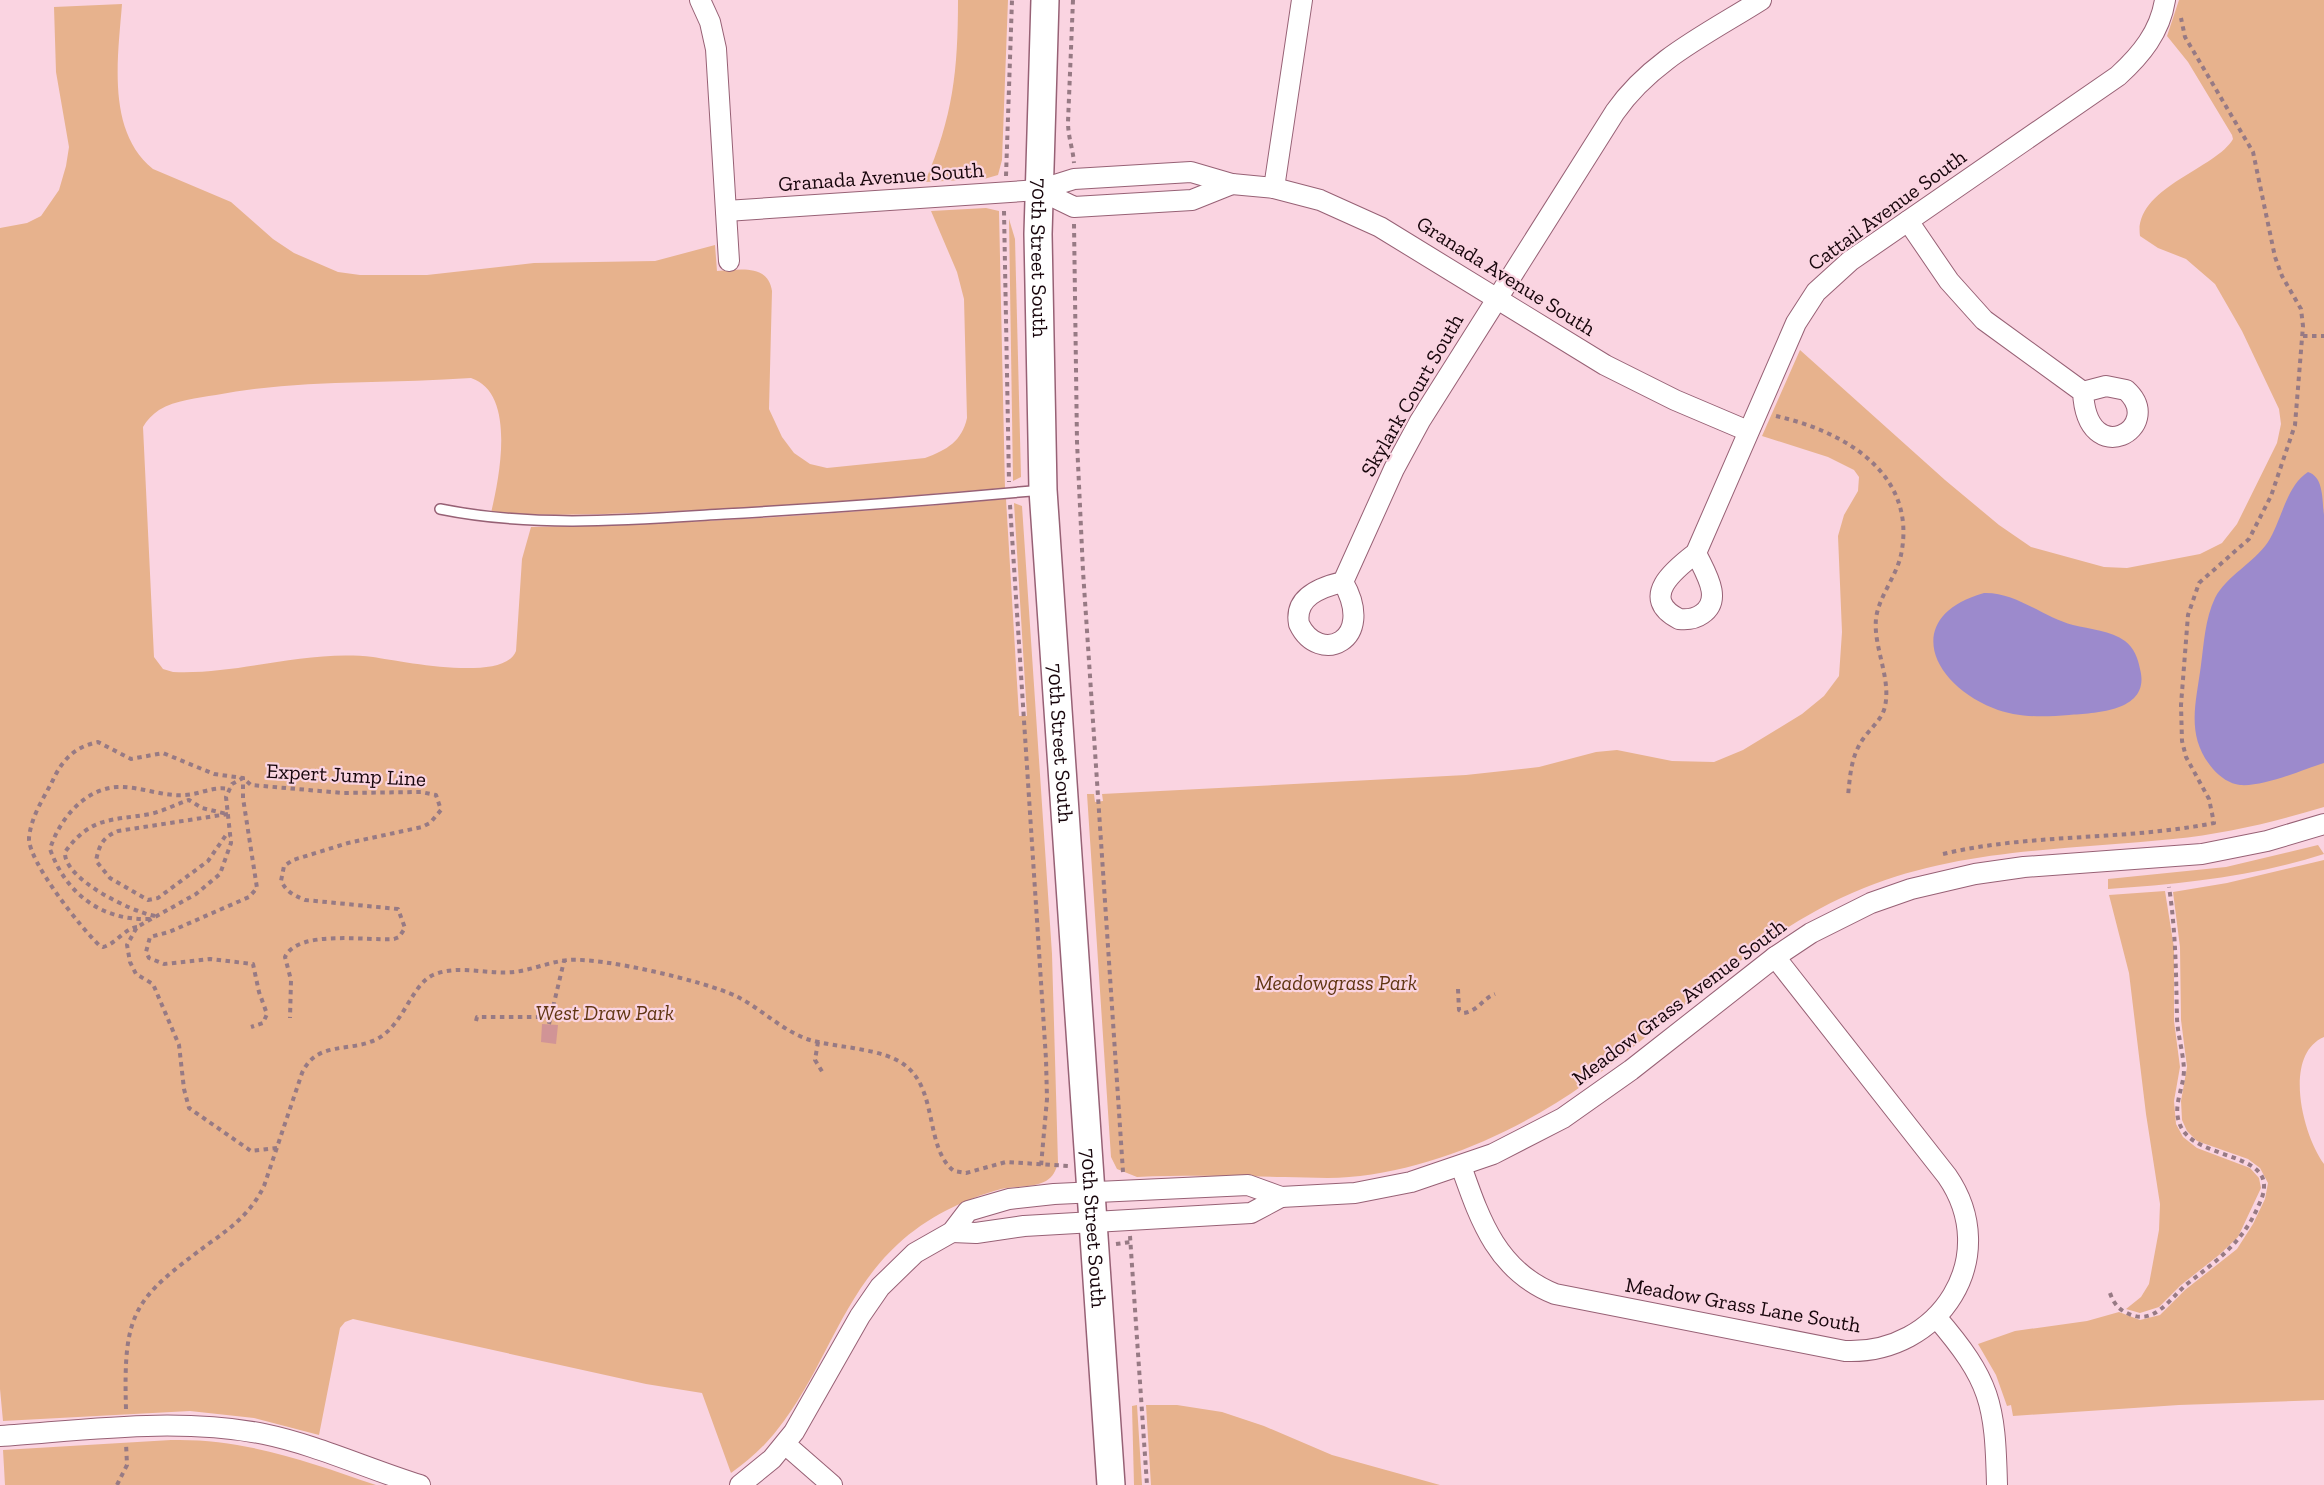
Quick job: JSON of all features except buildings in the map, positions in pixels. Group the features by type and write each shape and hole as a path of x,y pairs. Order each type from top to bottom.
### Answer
{"main road":[{"name":"70th Street South","path":"1045,0 1039,190 1039,369 1043,490 1111,1485"}],"street":[{"path":"700,0 708,14 714,39 729,261"},
{"path":"1274,188 1302,0"},
{"name":"Skylark Court South","path":"1343,582 1406,446 1615,111 1633,88 1668,59 1761,0"},
{"name":"Cattail Avenue South","path":"1696,553 1793,330 1811,299 1850,261 2118,76 2147,44 2159,21 2165,0"},
{"name":"Granada Avenue South","path":"726,211 1039,190 1074,179 1191,172 1232,184 1274,188 1320,200 1368,220 1621,373 1748,431"},
{"name":"Granada Avenue South","path":"1039,190 1074,207 1192,200 1232,184"},
{"path":"1908,221 1949,281 1984,320 2083,392"},
{"name":"Meadow Grass Avenue South","path":"740,1485 785,1444 808,1409 860,1316 880,1287 915,1253 952,1232 968,1211 992,1203 1032,1195 1090,1192 1248,1185 1281,1197 1371,1191 1461,1166 1493,1154 1563,1118 1631,1070 1775,957 1811,933 1855,910 1897,893 1939,881 2024,867 2202,854 2267,841 2324,824"},
{"name":"Meadow Grass Lane South","path":"1461,1166 1482,1226 1495,1248 1523,1276 1555,1294 1845,1351 1868,1351 1891,1346 1916,1334 1951,1300 1965,1263 1967,1234 1959,1197 1947,1176 1775,957"},
{"name":"Meadow Grass Avenue South","path":"952,1232 976,1233 1024,1226 1251,1213 1281,1197"},
{"path":"1936,1317 1970,1359 1988,1395 1995,1428 1997,1485"},
{"path":"0,1436 165,1426 225,1428 288,1440 420,1485"},
{"path":"785,1444 831,1485"}],"lane":[{"path":"440,509 502,520 570,522 843,507 1043,490"}],"path":[{"path":"1006,160 1012,0"},
{"path":"1073,0 1068,122 1068,142 1073,153"},
{"path":"1942,854 2014,843 2155,833 2214,823 2209,799 2186,757 2182,741 2181,705 2188,615 2199,583 2249,538 2271,496 2295,425 2303,336 2301,309 2280,270 2270,240 2253,152 2185,37 2181,14"},
{"path":"1004,220 1010,493 1046,1059 1047,1099 1041,1166"},
{"path":"1074,235 1077,442 1083,571 1123,1166"},
{"path":"2303,336 2324,336"},
{"path":"1775,416 1809,426 1853,447 1874,461 1891,486 1900,516 1901,554 1876,620 1885,686 1885,706 1880,718 1855,753 1848,796"},
{"path":"98,742 131,759 163,753 214,774 243,778 232,784 226,797 231,843 220,874 196,894 137,927 131,928 112,945 103,947 99,945 63,902 31,853 29,838 33,821 58,766 77,748 98,742"},
{"path":"243,778 243,798 257,888 249,897 169,932 150,937 146,952 149,958 164,964 210,959 253,964 267,1014 263,1023 251,1027"},
{"name":"Expert Jump Line","path":"243,778 251,785 343,793 430,792 436,795 441,810 430,823 422,826 348,843 284,866 281,881 285,890 294,895 305,900 398,909 405,928 399,937 394,939 309,940 291,946 285,957 291,980 290,1018"},
{"path":"153,917 123,919 96,909 81,897 60,872 50,849 61,823 87,799 98,792 117,787 185,795 220,786 230,789"},
{"path":"153,917 141,914 96,889 68,867 65,852 85,829 111,818 161,812 189,800 202,808 228,814"},
{"path":"228,814 118,831 107,836 99,846 96,861 110,878 148,900 158,898 208,861 226,835 230,836"},
{"path":"2110,1293 2117,1306 2129,1314 2140,1317 2161,1310 2183,1288 2238,1242 2255,1212 2264,1188 2262,1176 2254,1167 2199,1145 2188,1137 2179,1124 2178,1099 2184,1067 2177,1021 2177,948 2169,887"},
{"path":"137,927 127,945 130,962 136,974 153,984 179,1045 184,1089 189,1108 251,1151 278,1148"},
{"path":"126,1406 127,1348 137,1309 163,1278 249,1211 264,1186 302,1073 308,1062 326,1050 366,1043 381,1036 401,1017 429,977 453,971 515,972 564,961 616,965 724,991 751,1004 790,1032 818,1042 891,1058 909,1068 925,1095 945,1161 954,1171 966,1173 1006,1162 1053,1166"},
{"path":"549,1024 564,961"},
{"path":"1458,989 1459,1010 1464,1013 1474,1011 1487,997 1495,994"},
{"path":"476,1021 477,1017 550,1017"},
{"path":"818,1042 815,1060 822,1073"},
{"path":"1131,1242 1147,1485"},
{"path":"117,1485 127,1465 127,1450"}],"green space":[{"path":"958,0 1008,0 1002,160 998,175 984,179 925,182 942,136 952,93 957,49"},
{"name":"Meadowgrass Park","path":"2179,0 2324,0 2324,807 2212,834 1978,858 1901,875 1864,888 1825,906 1753,951 1620,1058 1560,1101 1503,1132 1443,1157 1380,1173 1341,1178 1137,1177 1117,1169 1111,1157 1087,794 1094,794 1095,802 1103,801 1102,794 1466,775 1539,767 1596,752 1617,750 1672,761 1714,762 1743,750 1802,714 1824,696 1839,676 1842,632 1838,536 1844,515 1858,491 1859,477 1854,470 1828,457 1762,436 1800,350 1945,480 1999,525 2031,547 2104,567 2127,568 2200,554 2222,543 2237,524 2277,443 2281,424 2279,409 2242,331 2215,284 2186,259 2158,248 2140,236 2141,219 2149,205 2162,192 2224,150 2233,139 2188,62 2167,36"},
{"name":"West Draw Park","path":"122,4 118,92 121,114 128,135 138,153 153,169 231,202 273,239 294,253 338,272 360,275 427,275 534,263 655,261 715,245 717,271 751,270 765,276 772,291 769,409 782,437 794,453 810,464 827,468 925,458 947,448 957,439 967,418 964,299 957,272 931,211 986,208 999,211 1005,488 826,502 633,513 576,515 491,513 500,459 500,418 495,401 485,387 471,378 279,386 194,398 172,404 156,412 143,427 154,657 163,669 173,672 223,670 323,656 348,655 450,668 492,666 508,661 516,651 522,559 531,527 650,524 769,517 1006,499 1019,716 1027,716 1014,503 1022,506 1052,954 1058,1163 1054,1173 1046,1181 1030,1186 1001,1189 973,1198 933,1218 898,1244 878,1265 847,1310 808,1384 777,1430 756,1453 731,1473 702,1393 646,1384 353,1319 345,1322 340,1328 319,1435 254,1418 190,1411 3,1421 0,1389 0,228 27,223 41,216 59,190 66,166 69,147 56,72 54,7"},
{"path":"1009,219 1015,239 1021,477 1013,481"},
{"path":"2318,845 2324,854 2244,874 2163,885 2108,889 2108,879 2226,867"},
{"path":"2324,860 2324,1037 2311,1046 2303,1060 2300,1097 2309,1135 2324,1164 2324,1400 2179,1405 2013,1416 2011,1405 2007,1406 1996,1375 1978,1344 2015,1331 2087,1321 2119,1312 2140,1320 2160,1315 2185,1290 2237,1249 2265,1199 2268,1183 2260,1168 2248,1159 2197,1141 2187,1131 2182,1120 2181,1101 2187,1067 2181,1020 2180,947 2173,892 2227,883"},
{"path":"2165,891 2174,948 2174,1021 2180,1067 2174,1101 2176,1124 2183,1137 2197,1148 2250,1168 2259,1178 2261,1188 2238,1237 2181,1285 2159,1307 2140,1313 2126,1309 2141,1297 2149,1284 2159,1230 2160,1204 2146,1114 2129,973 2109,895"},
{"path":"1137,1405 1142,1485 1134,1485 1132,1406"},
{"path":"1146,1405 1177,1405 1222,1412 1264,1426 1332,1455 1440,1485 1151,1485"},
{"path":"198,1440 250,1447 301,1460 376,1485 5,1485 3,1450"}],"shaded area":[{"path":"2308,472 2320,484 2324,515 2324,763 2271,781 2240,785 2225,780 2213,769 2204,757 2196,732 2195,706 2207,623 2220,590 2268,542 2289,494"},
{"path":"1984,593 2007,596 2062,621 2107,633 2125,641 2133,650 2139,665 2141,683 2138,694 2120,707 2107,711 2050,716 2011,714 1971,697 1953,682 1941,666 1934,649 1934,633 1942,617 1959,603"}]}
